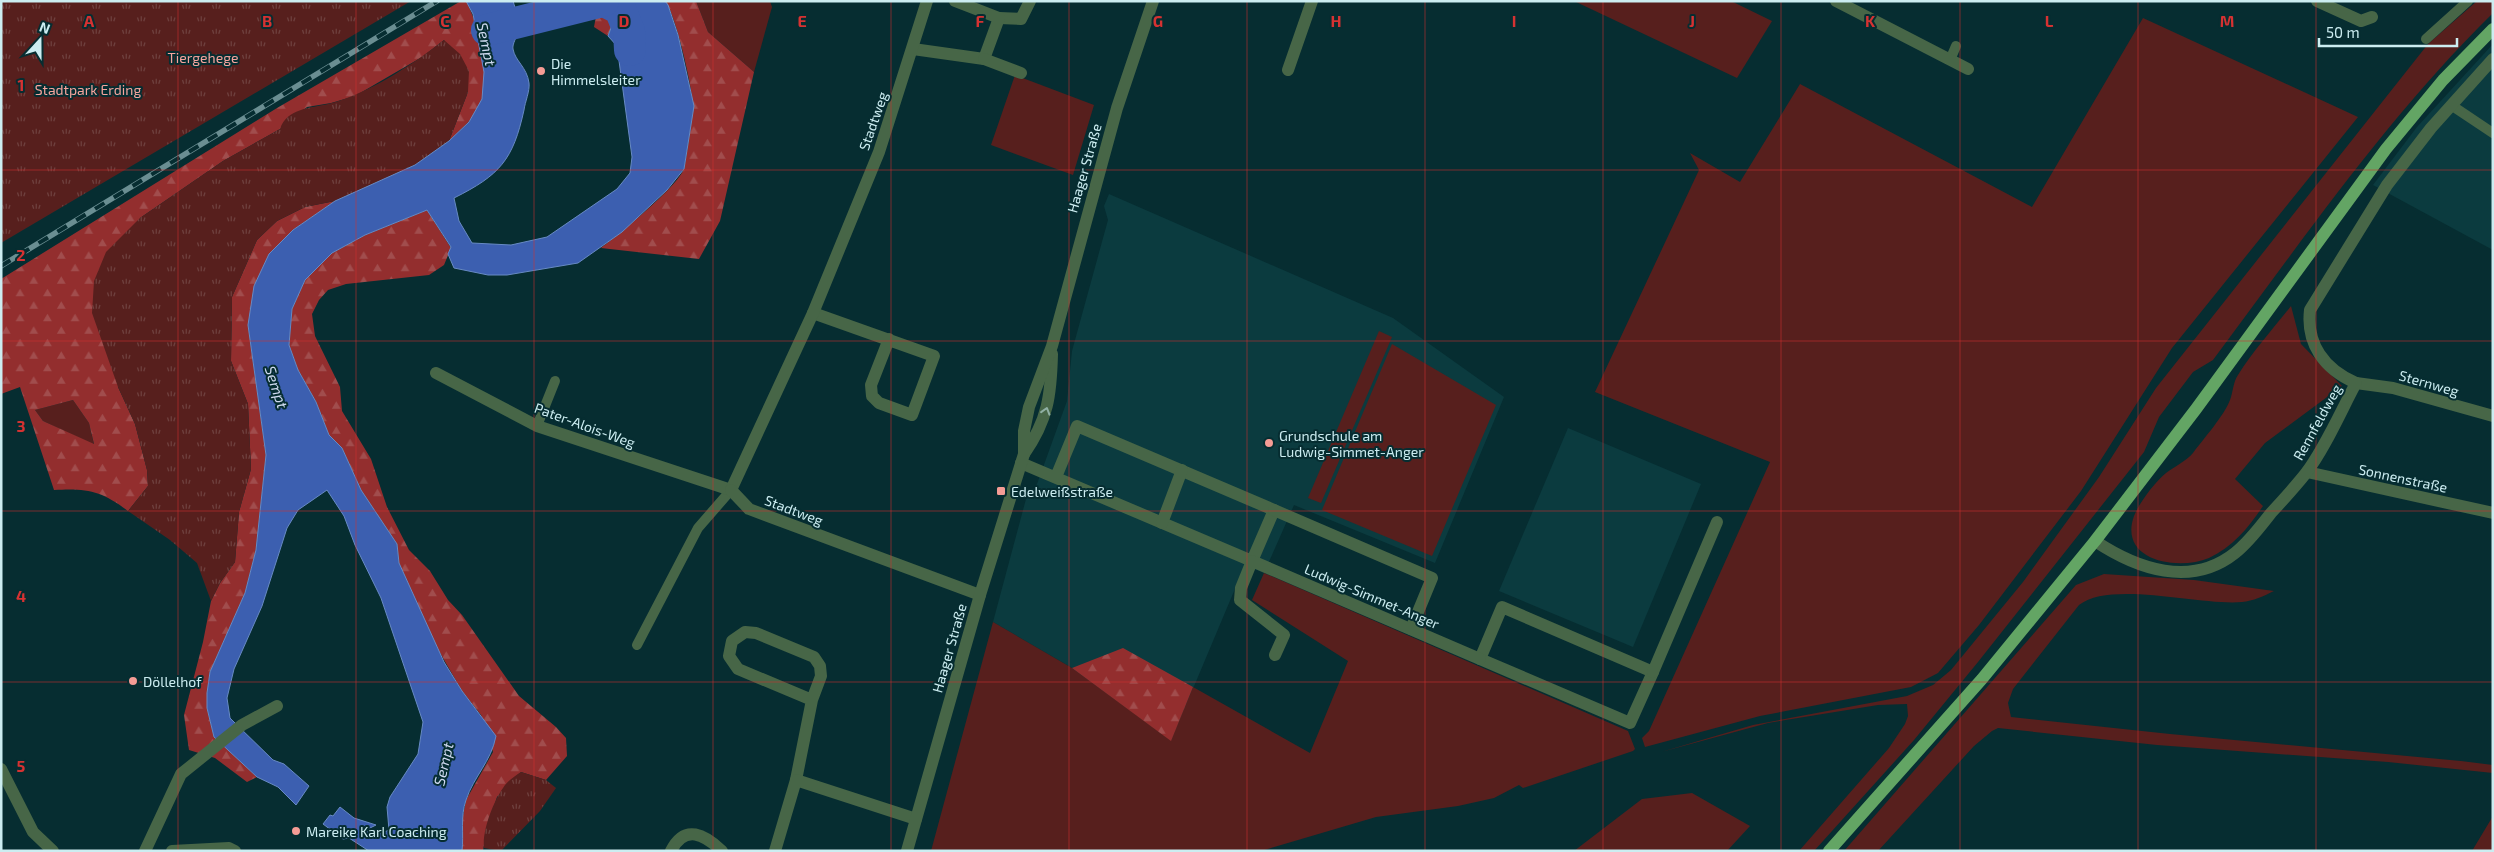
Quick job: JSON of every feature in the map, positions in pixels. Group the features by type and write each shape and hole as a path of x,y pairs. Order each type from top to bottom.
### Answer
{"main road":[{"path":"1829,851 1982,679 2094,542 2196,409 2386,149 2442,80 2493,28"}],"street":[{"name":"Stadtweg","path":"927,1 879,152 813,313 731,490 749,509 980,595"},
{"path":"955,1 998,18 1021,19 1030,1"},
{"name":"Haager Straße","path":"908,851 980,595 1022,458 1024,431 1029,407 1052,346 1116,108 1153,1"},
{"path":"1288,70 1312,1"},
{"path":"1836,1 1968,69"},
{"path":"2317,1 2361,22 2372,17"},
{"path":"984,59 998,18"},
{"path":"913,49 984,59 1021,73"},
{"name":"Rennfeldweg","path":"2094,542 2124,559 2149,568 2171,572 2193,572 2214,566 2235,553 2250,539 2307,472 2356,383 2342,377 2325,361 2313,344 2308,326 2310,310 2387,185 2451,105 2493,59"},
{"path":"813,313 889,339 934,356 912,415 880,403 872,396 871,385 889,339"},
{"name":"Haager Straße","path":"1022,458 1035,438 1048,404 1052,346"},
{"name":"Pater-Alois-Weg","path":"436,373 537,426 731,490"},
{"name":"Sternweg","path":"2356,383 2393,388 2493,416"},
{"path":"1056,477 1077,426 1182,470 1432,578 1411,629"},
{"name":"Ludwig-Simmet-Anger","path":"1022,458 1056,477 1630,723 1717,522"},
{"path":"1162,523 1182,470"},
{"name":"Sonnenstraße","path":"2307,472 2493,513"},
{"path":"1274,510 1241,588 1240,600 1284,635 1275,656"},
{"path":"1480,659 1502,607 1653,672"},
{"path":"775,851 796,780 812,700 821,676 820,666 814,657 751,632 740,634 732,641 729,656 738,669 812,700"},
{"path":"145,851 181,774 242,725 277,706"},
{"path":"1,769 33,832 53,851"},
{"path":"796,780 916,819"},
{"path":"671,851 679,840 697,834 709,839 722,851"},
{"path":"172,851 229,848 235,851"}],"lane":[{"path":"2426,39 2468,1"},
{"path":"1950,60 1956,46"},
{"path":"2451,105 2493,132"},
{"path":"537,426 555,381"},
{"path":"637,645 698,528 731,490"}],"shaded area":[{"path":"2493,44 2493,250 2373,185 2417,127"},
{"name":"Grundschule am Ludwig-Simmet-Anger","path":"1109,194 1393,318 1504,397 1435,563 1294,505 1264,573 1245,565 1171,741 1072,668 993,622 1026,499 1037,484 1067,401 1072,351 1108,220 1104,206"},
{"path":"1568,428 1701,484 1633,647 1499,591"}],"green space":[{"name":"Stadtpark Erding","path":"1,1 411,1 1,243"},
{"path":"461,1 466,1 475,23 482,49 485,76 484,88 477,111 449,141 468,92 444,40 422,57 355,96 307,107 280,129 223,161 140,218 118,387 135,424 147,470 148,486 128,511 119,504 94,492 85,490 54,490 20,387 1,394 1,279 277,108","holes":["73,400 89,423 94,444 43,421 35,410"]},
{"path":"599,1 621,1 608,36 594,27"},
{"path":"665,1 696,1 708,32 754,72 720,221 699,259 601,248 659,199 684,169 692,116 692,96 687,67 674,20"},
{"path":"696,1 770,1 772,7 754,72 708,32"},
{"path":"1574,1 1731,1 1772,21 1737,78"},
{"path":"2477,1 2493,1 2493,13 2454,53 2381,137 2213,360 2193,372 2159,417 2144,452 1978,662 1914,740 1814,851 1799,851 1889,748 1905,724 1908,716 1907,704 1878,705 1768,723 1661,752 1753,725 1907,696 1933,685 1951,670 2023,582 2099,477 2156,388 2428,44"},
{"path":"2143,18 2358,117 2172,348 2081,491 1979,625 1938,673 1911,687 1760,716 1645,747 1642,738 1649,731 1770,462 1595,392 1699,170 1690,153 1740,182 1800,84 2032,207"},
{"path":"444,40 460,54 469,71 468,92 449,141 415,165 377,183 335,201 305,207 277,221 257,240 232,297 231,361 248,404 251,469 239,512 235,562 220,583 211,601 197,563 170,540 128,511 148,486 147,470 135,424 118,387 92,313 94,281 106,252 140,218 223,161 280,129 283,122 294,113 343,99 374,86 404,69"},
{"path":"1015,75 1094,105 1073,175 991,145"},
{"path":"335,201 293,230 248,325 266,455 256,550 245,593 210,672 207,693 207,708 214,737 257,777 247,782 215,758 189,750 184,715 203,642 211,601 220,583 235,562 239,512 251,469 248,404 231,361 232,297 257,240 277,221 305,207"},
{"path":"427,210 451,248 444,265 429,275 346,284 328,290 319,300 312,314 315,336 340,387 342,411 371,459 387,507 409,550 430,571 448,600 462,615 519,696 556,727 566,738 567,756 546,780 521,772 497,797 486,831 483,851 462,851 461,826 466,800 493,752 481,715 462,691 432,639 399,563 397,544 361,490 342,448 329,435 316,402 298,370 289,345 292,309 305,280 332,253 365,235"},
{"path":"2291,306 2301,344 2342,386 2265,443 2235,479 2263,506 2246,529 2233,542 2209,558 2196,562 2167,562 2154,559 2143,552 2135,543 2131,531 2134,516 2157,482 2190,456 2213,427 2227,406 2238,375"},
{"path":"1379,331 1392,337 1321,503 1308,498"},
{"path":"1392,344 1496,405 1432,556 1322,510"},
{"path":"73,400 89,423 94,445 43,421 35,410"},
{"path":"1264,573 1628,731 1635,749 1523,788 1519,785 1494,798 1458,806 1376,817 1261,851 931,851 993,622 1072,668 1171,740 1193,687 1310,753 1348,661 1252,600"},
{"path":"2104,574 2194,580 2274,591 2242,602 2204,601 2134,594 2094,598 2079,605 2013,689 2008,703 2011,717 2461,761 2493,765 2493,773 2388,762 2157,745 1998,728 1974,746 1878,851 1844,851 2076,585"},
{"path":"1123,648 1193,687 1171,741 1072,668"},
{"path":"521,772 546,780 556,788 540,811 501,851 484,848 486,825 499,794 511,779"},
{"path":"1692,793 1750,826 1727,851 1574,851 1642,799"},
{"path":"2493,816 2493,851 2472,851"}],"water":[{"name":"Sempt","path":"466,1 513,1 518,31 513,49 528,77 529,86 520,127 509,154 502,164 483,182 454,198 459,221 472,243 511,245 547,237 617,189 630,173 632,157 617,46 608,36 621,1 665,1 668,5 678,35 694,106 684,169 667,190 622,232 578,263 507,275 488,275 454,268 448,254 451,247 427,210 365,235 332,253 305,280 292,309 289,345 298,370 316,402 329,435 342,448 361,490 397,544 399,563 444,662 462,691 496,736 490,754 469,791 466,800 463,813 462,851 369,851 349,838 343,839 323,824 340,807 354,818 376,825 366,830 373,837 389,830 387,807 390,797 418,754 423,722 381,598 355,545 344,516 327,490 298,510 287,528 262,606 234,669 227,698 230,718 273,760 284,764 309,786 296,805 278,787 257,777 214,737 207,708 210,672 245,593 256,550 266,455 248,325 254,286 269,254 293,230 335,201 415,165 449,141 469,122 482,99 484,72 473,14"}],"waterway":[{"name":"Sempt","path":"487,30 603,1"},
{"path":"604,1 620,9 629,31 630,50"}],"railway":[{"path":"1,266 437,1"}],"place":[{"name":"Die Himmelsleiter","path":"541,71"},
{"name":"Grundschule am Ludwig-Simmet-Anger","path":"1269,443"},
{"name":"Edelweißstraße","path":"1001,491"},
{"name":"Döllelhof","path":"133,681"},
{"name":"Mareike Karl Coaching","path":"296,831"}],"park label":[{"name":"Tiergehege","path":"203,57"}]}
